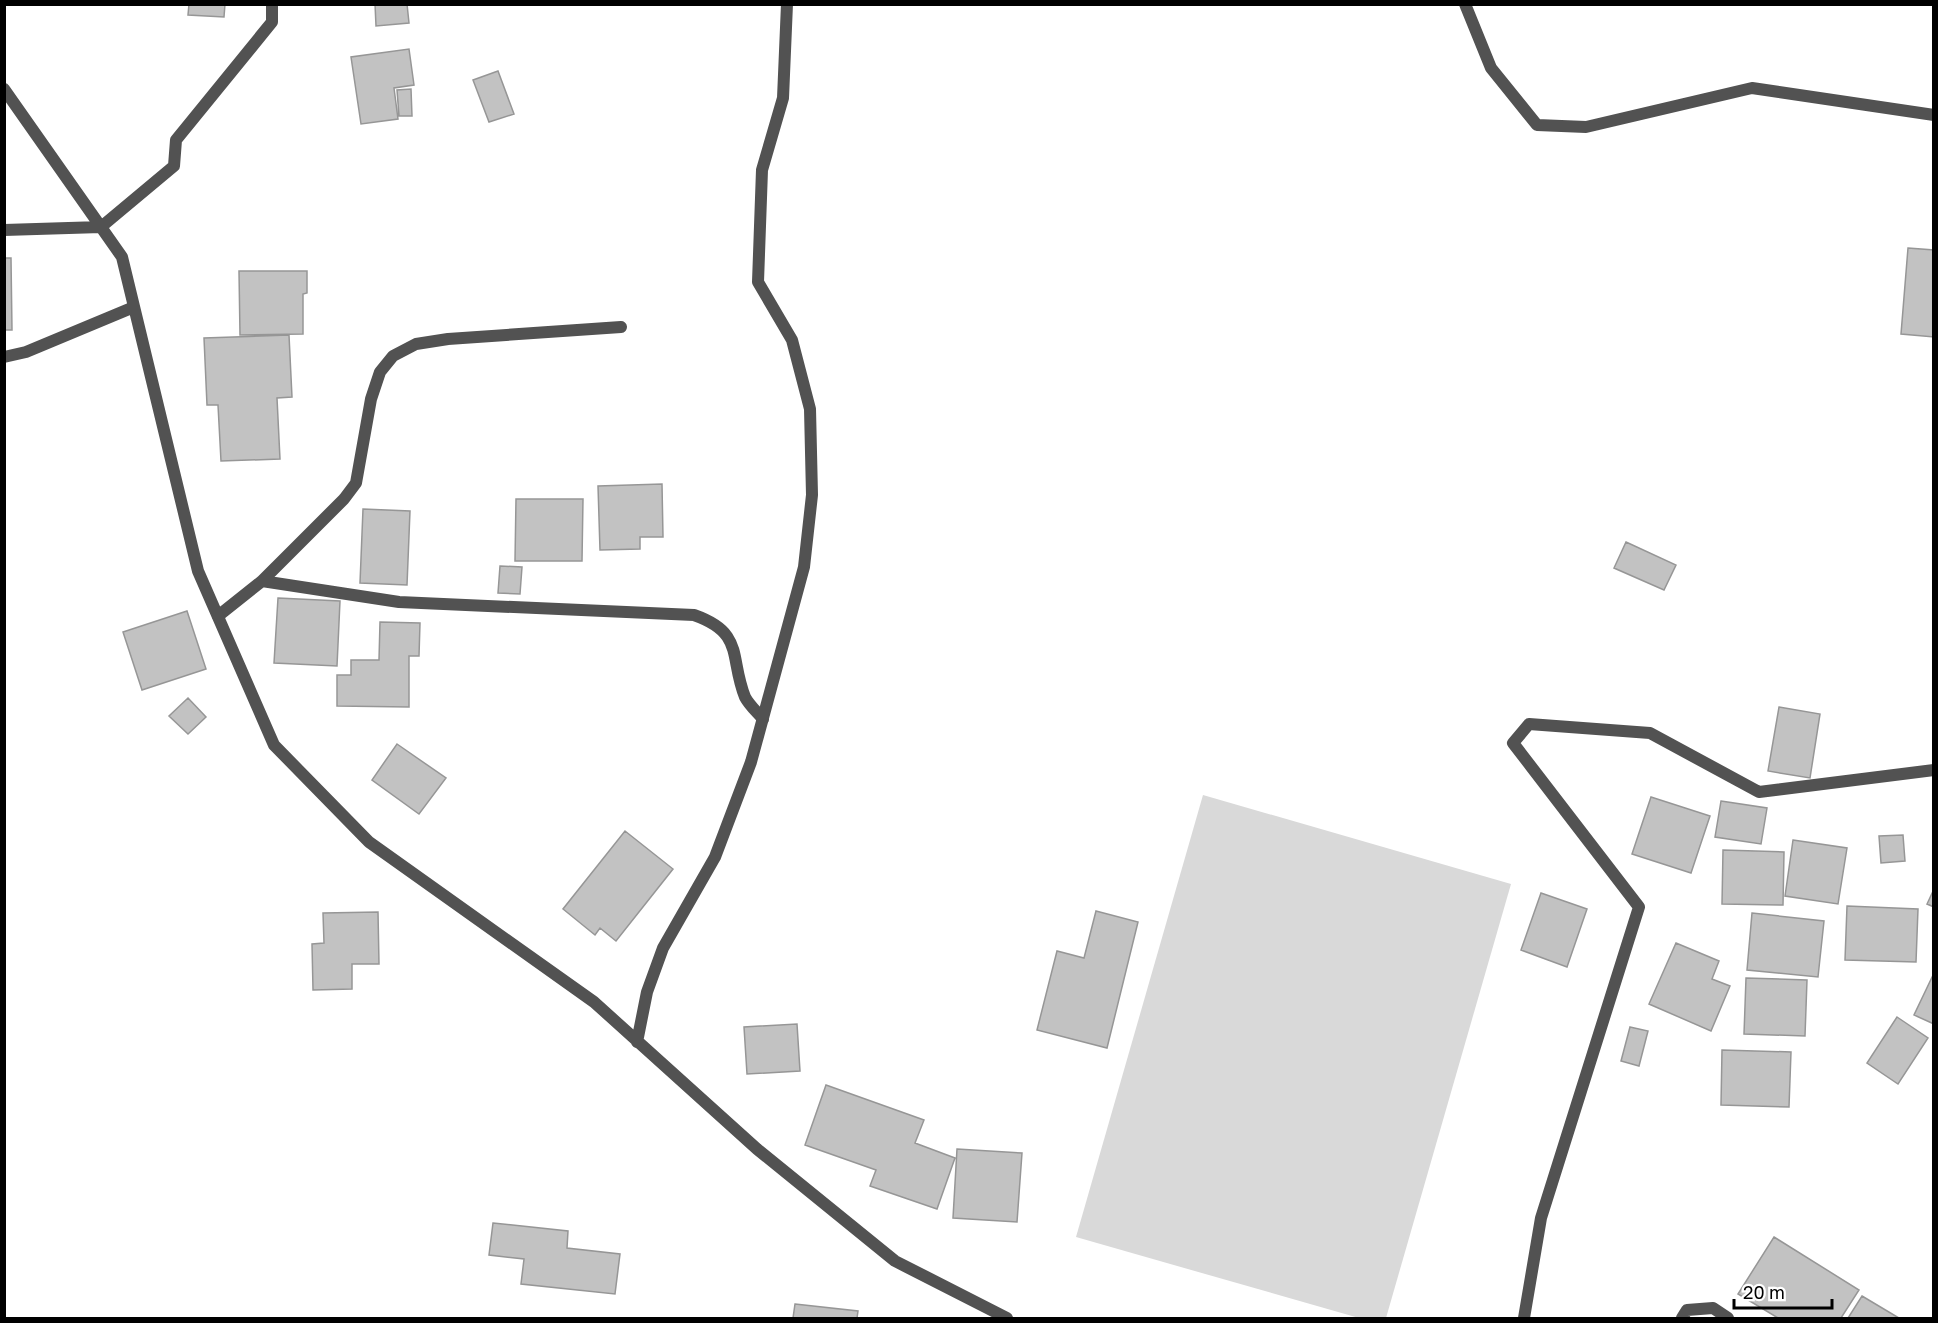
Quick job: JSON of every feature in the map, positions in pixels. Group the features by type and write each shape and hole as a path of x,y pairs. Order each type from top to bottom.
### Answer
{"street":[{"path":"4,230 101,227 174,166 176,140 272,22 272,4"},
{"path":"637,1042 647,992 663,948 715,857 751,762 804,567 812,495 810,409 792,340 758,282 762,170 783,98 787,4"},
{"path":"1465,4 1491,68 1537,124 1586,127 1752,88 1934,115"},
{"path":"4,89 122,257 198,572 274,745 369,842 594,1002 757,1149 895,1261 1007,1318"},
{"path":"4,357 26,352 134,307"},
{"path":"218,616 262,581 344,499 356,483 371,399 380,372 393,356 416,344 448,339 621,327"},
{"path":"262,581 399,602 694,615 710,621 725,631 732,646 746,700 763,719"},
{"path":"1524,1318 1541,1218 1639,908 1513,743 1528,724 1650,734 1759,792 1934,770"},
{"path":"1682,1318 1687,1310 1713,1308 1728,1318"}],"shaded area":[{"path":"1203,795 1511,884 1386,1318 1359,1318 1076,1237"}],"building":[{"path":"189,4 225,4 224,17 188,15"},
{"path":"375,4 407,4 409,23 376,26"},
{"path":"409,49 414,85 394,88 398,119 361,124 351,57"},
{"path":"498,71 514,114 489,122 473,80"},
{"path":"411,89 412,116 399,116 397,90"},
{"path":"1908,248 1934,250 1934,337 1901,334"},
{"path":"4,258 11,258 12,330 4,330"},
{"path":"239,271 307,271 307,293 303,294 303,334 240,335"},
{"path":"289,335 292,397 277,398 280,459 221,461 218,405 207,405 204,338"},
{"path":"662,484 663,537 640,537 640,549 600,550 598,486"},
{"path":"516,499 583,499 582,561 515,561"},
{"path":"363,509 410,511 407,585 360,583"},
{"path":"1626,542 1676,565 1664,590 1614,568"},
{"path":"500,566 522,567 520,594 498,593"},
{"path":"278,598 340,601 337,666 274,663"},
{"path":"187,611 206,669 142,690 123,632"},
{"path":"380,622 420,623 419,656 409,656 409,707 337,706 337,675 351,675 351,660 379,660"},
{"path":"188,698 206,717 188,734 169,716"},
{"path":"1779,707 1820,714 1810,778 1768,771"},
{"path":"397,744 446,778 419,814 372,780"},
{"path":"1651,797 1710,816 1691,873 1632,854"},
{"path":"1721,801 1767,808 1761,844 1715,837"},
{"path":"625,831 673,869 616,941 600,928 595,935 563,909"},
{"path":"1903,835 1905,861 1881,863 1879,836"},
{"path":"1793,840 1847,848 1838,904 1785,896"},
{"path":"1723,850 1784,852 1783,905 1722,904"},
{"path":"1934,889 1934,907 1927,904"},
{"path":"1541,893 1587,909 1567,967 1521,950"},
{"path":"1847,906 1918,909 1916,962 1845,960"},
{"path":"1096,911 1138,922 1107,1048 1037,1030 1057,951 1084,958"},
{"path":"378,912 379,964 352,964 352,989 313,990 312,944 324,943 323,913"},
{"path":"1752,913 1824,921 1818,977 1747,970"},
{"path":"1676,943 1719,961 1712,979 1730,986 1711,1031 1649,1004"},
{"path":"1934,973 1934,1024 1914,1015"},
{"path":"1746,978 1807,980 1805,1036 1744,1034"},
{"path":"1897,1017 1928,1038 1898,1084 1867,1063"},
{"path":"797,1024 800,1071 747,1074 744,1027"},
{"path":"1630,1027 1648,1031 1639,1066 1621,1061"},
{"path":"1722,1050 1791,1052 1789,1107 1721,1105"},
{"path":"826,1085 924,1120 915,1143 955,1158 937,1209 870,1186 876,1170 805,1145"},
{"path":"957,1149 1022,1153 1017,1222 953,1218"},
{"path":"493,1223 568,1231 567,1248 620,1254 615,1294 521,1284 524,1259 489,1255"},
{"path":"1774,1237 1859,1290 1841,1318 1778,1318 1738,1294"},
{"path":"1862,1296 1899,1318 1848,1318"},
{"path":"795,1304 858,1311 857,1318 793,1318"}]}
